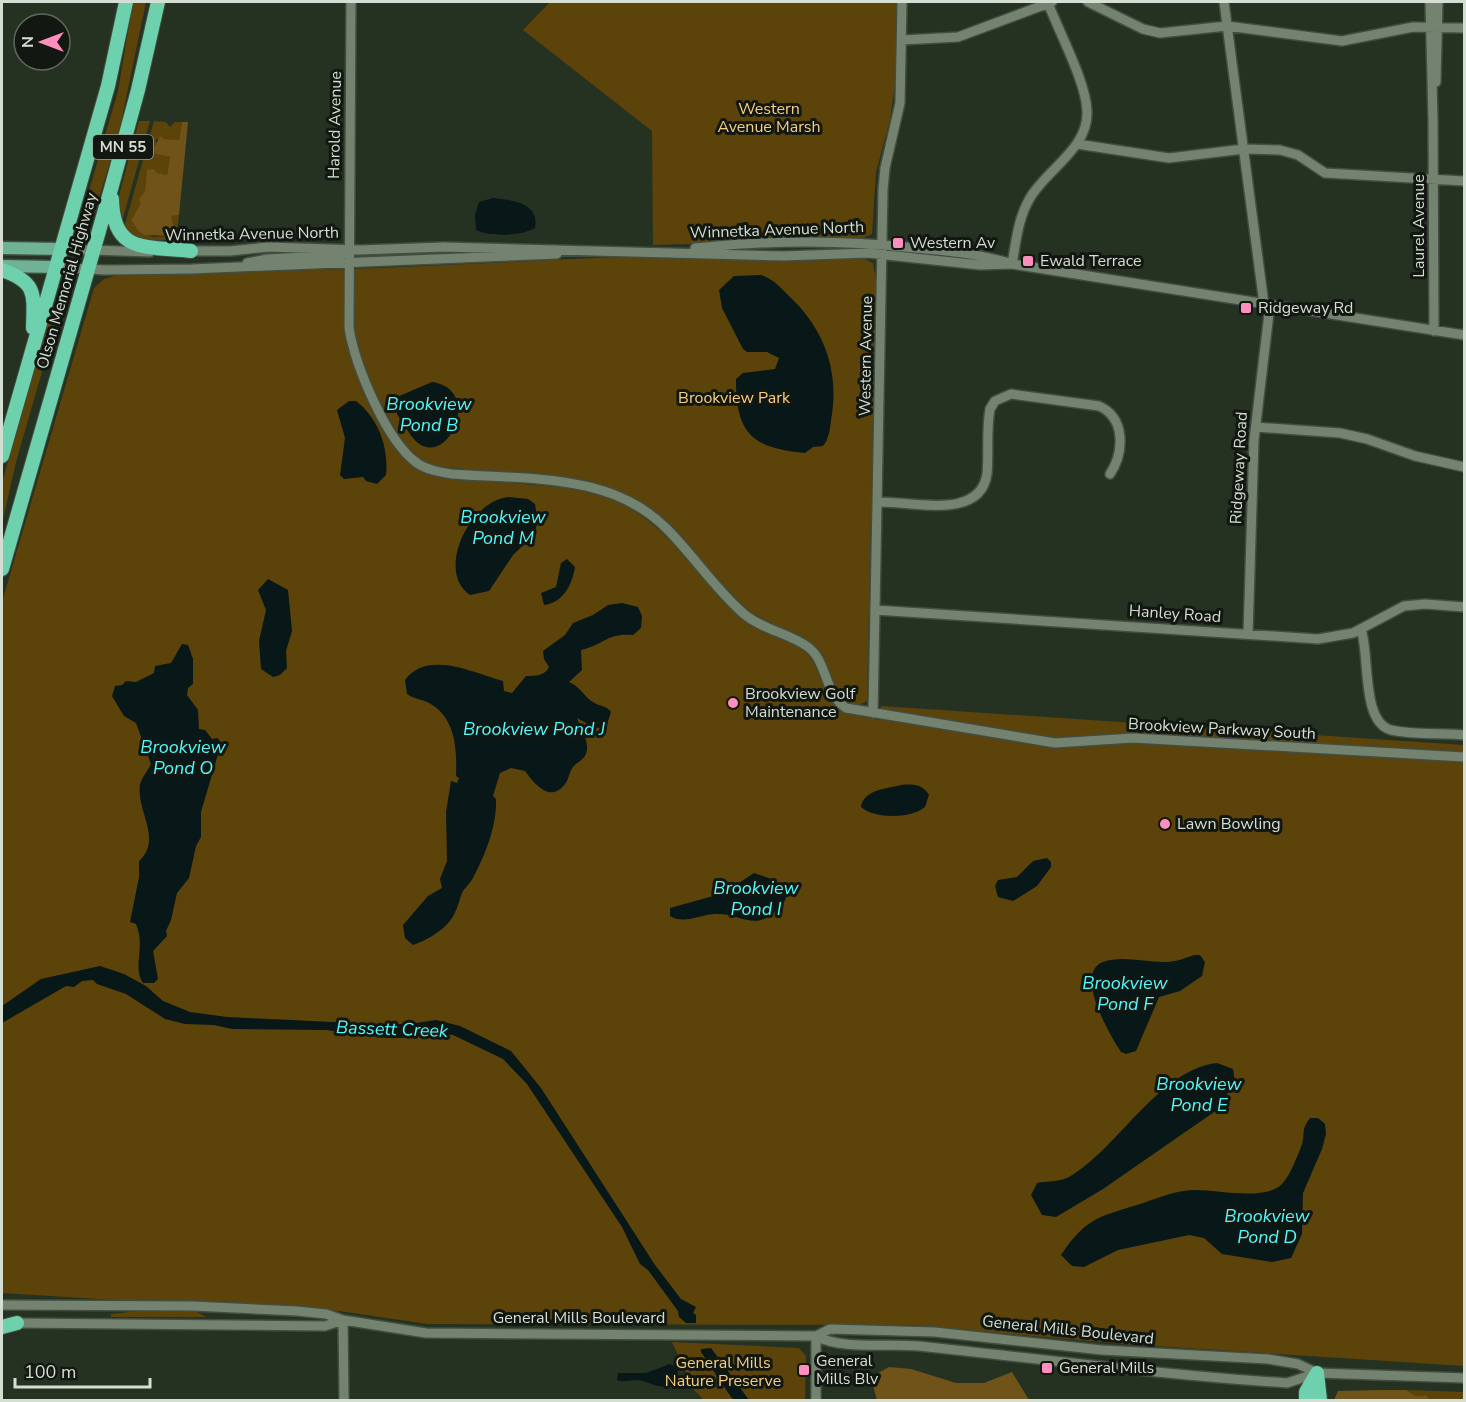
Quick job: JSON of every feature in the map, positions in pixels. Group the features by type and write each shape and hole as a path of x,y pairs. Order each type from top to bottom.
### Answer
{"highway":[{"name":"Olson Memorial Highway","path":"2,456 108,86 126,2"},
{"name":"Olson Memorial Highway","path":"2,569 111,189 138,90 158,2"},
{"path":"111,189 113,220 121,236 139,245 190,251"},
{"path":"2,268 22,278 32,290 33,346"},
{"path":"2,1325 16,1323"},
{"path":"1306,1401 1306,1392 1317,1373"},
{"path":"1317,1373 1320,1401"}],"main road":[{"name":"Winnetka Avenue North","path":"2,248 61,249"},
{"name":"Winnetka Avenue North","path":"2,268 56,267"}],"street":[{"name":"Harold Avenue","path":"348,263 351,2"},
{"name":"Western Avenue","path":"873,713 884,180 899,111 903,2"},
{"path":"902,40 958,37 1051,2 1086,102 1087,121 1077,144 1031,197 1020,222 1012,264 1464,335"},
{"path":"1088,2 1135,26 1155,32 1227,26 1342,41 1434,26 1464,28"},
{"name":"Ridgeway Road","path":"1224,2 1267,304 1256,427 1248,634"},
{"name":"Laurel Avenue","path":"1430,2 1434,26 1434,330"},
{"name":"Laurel Avenue","path":"1434,26 1438,2"},
{"path":"1077,144 1169,158 1244,150 1293,153 1325,172 1464,181"},
{"name":"Winnetka Avenue North","path":"672,251 720,245 790,242 884,243 983,256 1012,264"},
{"name":"Winnetka Avenue North","path":"61,249 230,251 268,247 349,249 444,247 574,252 672,251 783,256 883,255 980,265 1012,264"},
{"path":"232,268 267,259 341,255 349,249"},
{"name":"Winnetka Avenue North","path":"56,267 88,269 232,268 545,256 574,252"},
{"name":"Brookview Parkway South","path":"348,263 348,317 356,361 395,438 409,456 432,470 584,485 628,500 667,528 743,613 764,627 811,650 833,696 842,705 873,713 1055,743 1133,738 1464,757"},
{"path":"878,502 955,505 974,498 981,492 986,476 990,409 995,401 1011,394 1099,406 1109,412 1117,422 1120,435 1119,456 1110,474"},
{"path":"1256,427 1340,433 1367,439 1415,456 1464,467"},
{"name":"Hanley Road","path":"875,610 1318,639 1344,637 1404,606 1425,604 1464,607"},
{"path":"1361,629 1367,648 1371,710 1377,722 1392,730 1464,735"},
{"name":"General Mills Boulevard","path":"2,1305 193,1306 311,1312 344,1320 426,1333 816,1336 830,1329 935,1332 1102,1350 1268,1359 1298,1364 1317,1373"},
{"path":"344,1320 344,1401"},
{"name":"General Mills Boulevard","path":"16,1323 325,1326 344,1320"},
{"path":"816,1336 816,1401"},
{"name":"General Mills Boulevard","path":"816,1336 828,1343 899,1344 1287,1383 1317,1373 1464,1378"}],"green space":[{"path":"133,2 146,2 119,132 88,231 77,232 118,91"},
{"name":"Western Avenue Marsh","path":"550,2 897,2 896,77 890,120 876,172 872,234 860,239 653,245 652,131 523,30"},
{"path":"139,121 150,121 121,225 116,207"},
{"path":"154,121 166,122 170,127 175,122 182,122 179,140 156,139 157,154 170,157 167,175 146,173 146,187 139,198 140,205 131,220 139,232 154,237 167,236 172,226 171,216 179,215 176,240 137,240 124,228"},
{"name":"Brookview Park","path":"617,257 864,259 873,263 876,281 867,701 857,706 842,699 821,656 813,645 748,611 655,512 622,492 590,481 433,466 413,452 398,434 375,391 365,393 384,432 402,455 413,465 439,477 581,489 609,498 632,510 669,540 738,616 806,653 829,698 849,713 880,720 881,706 1464,745 1464,1366 1123,1344 910,1325 428,1324 339,1311 232,1302 115,1300 2,1293 2,602 94,288 104,279 118,275 381,268"},
{"path":"48,320 56,323 16,462 2,524 2,483"},
{"path":"139,1311 195,1311 206,1317 111,1317 111,1314"},
{"name":"General Mills Nature Preserve","path":"672,1342 799,1348 806,1356 805,1400 704,1400 694,1390"},
{"path":"1406,1390 1464,1392 1464,1400 1429,1400 1427,1395 1416,1396"}],"shaded area":[{"path":"182,122 188,122 179,215 171,216 175,236 145,235 139,232 131,220 140,205 139,198 145,188 147,170 154,169 156,173 167,175 170,157 156,154 153,150 160,136 164,139 179,140"},
{"path":"889,1367 911,1369 956,1383 984,1383 1012,1372 1029,1400 877,1400 872,1382 878,1373"},
{"path":"1406,1390 1416,1396 1427,1395 1429,1400 1334,1400 1338,1391"}],"water":[{"path":"493,198 516,202 529,208 535,219 535,228 522,233 506,235 489,234 476,230 475,214 479,202"},
{"path":"761,275 780,287 802,310 821,338 831,369 833,403 828,437 823,446 813,447 805,453 786,451 759,441 743,424 739,412 736,379 743,373 775,369 779,358 767,352 747,352 743,349 722,308 719,290 734,276"},
{"name":"Brookview Pond B","path":"432,382 449,389 457,401 458,415 453,430 445,441 433,447 421,445 408,431 397,414 393,402 397,397"},
{"path":"349,401 356,401 364,408 376,425 384,444 386,475 377,484 366,481 363,477 344,479 340,475 345,438 337,410"},
{"name":"Brookview Pond M","path":"509,497 528,499 535,504 538,522 533,536 513,555 489,591 470,595 460,584 456,570 457,554 462,538 470,523 482,510 495,501"},
{"path":"567,559 575,567 569,586 556,601 544,605 541,593 556,587 561,563"},
{"path":"268,579 288,590 292,631 286,651 287,668 280,675 273,677 261,669 259,641 266,610 258,590"},
{"name":"Brookview Pond J","path":"622,603 638,607 642,616 641,628 633,635 611,637 581,650 582,670 569,682 590,700 611,712 606,727 595,728 577,718 586,741 586,753 584,758 573,767 566,782 559,790 548,792 538,786 525,771 511,768 500,773 493,796 496,799 495,820 486,850 473,878 463,891 449,922 432,936 413,945 405,938 403,925 428,896 442,888 440,879 447,861 446,812 451,781 457,783 459,778 456,776 455,745 450,726 438,709 407,694 405,680 415,671 426,666 452,666 503,681 504,691 512,693 526,676 539,675 547,670 549,667 544,659 543,651 565,635 573,623 593,615 608,605"},
{"name":"Brookview Pond O","path":"182,644 188,645 193,659 193,684 188,688 187,695 198,710 199,729 205,730 212,739 218,738 221,744 201,812 201,837 196,846 189,878 177,893 166,931 167,936 153,951 158,979 154,983 143,983 139,970 139,932 136,924 130,922 139,877 139,861 149,844 140,785 151,764 136,723 124,716 112,696 115,686 122,685 126,681 136,682 154,673 155,666 171,663"},
{"path":"901,785 913,785 923,789 929,795 925,807 911,814 893,816 875,814 861,807 863,801 871,793"},
{"path":"1047,858 1051,862 1051,867 1037,886 1013,901 998,897 995,886 998,880 1017,877 1033,861"},
{"name":"Brookview Pond I","path":"754,873 774,880 786,893 783,904 770,916 755,921 725,914 681,919 670,916 670,908 724,893"},
{"name":"Brookview Pond F","path":"1200,955 1205,962 1202,976 1180,991 1159,997 1136,1051 1126,1054 1121,1052 1097,1006 1092,979 1095,968 1111,960 1170,962"},
{"name":"Bassett Creek","path":"100,966 124,974 146,986 163,1001 190,1012 227,1017 374,1024 409,1024 436,1020 460,1026 511,1051 541,1088 655,1265 681,1299 696,1307 693,1313 696,1315 696,1323 686,1323 679,1317 678,1311 648,1270 640,1264 622,1227 527,1084 503,1059 453,1035 424,1032 402,1038 387,1038 326,1030 232,1029 214,1025 185,1024 165,1019 126,994 97,984 93,980 82,981 74,987 66,986 2,1023 2,1006 41,979"},
{"name":"Brookview Pond E","path":"1217,1063 1233,1069 1235,1082 1217,1110 1103,1189 1056,1217 1042,1215 1031,1195 1037,1183 1058,1181 1069,1177 1105,1148 1157,1094 1196,1069"},
{"name":"Brookview Pond D","path":"1310,1118 1318,1118 1325,1124 1326,1134 1303,1193 1302,1234 1291,1258 1272,1262 1222,1254 1204,1238 1189,1235 1118,1250 1084,1267 1072,1266 1061,1255 1079,1232 1096,1219 1169,1194 1196,1190 1254,1193 1275,1189 1282,1184 1291,1171 1302,1143 1305,1126"},
{"path":"711,1348 749,1400 734,1400 731,1397 701,1352 701,1349"},
{"path":"670,1364 679,1369 671,1385 658,1386 637,1380 617,1380 618,1373 646,1373"}],"place":[{"name":"Western Av","path":"898,243"},
{"name":"Ewald Terrace","path":"1028,261"},
{"name":"Ridgeway Rd","path":"1246,308"},
{"name":"Brookview Golf Maintenance","path":"733,703"},
{"name":"Lawn Bowling","path":"1165,824"},
{"name":"General Mills","path":"1047,1368"},
{"name":"General Mills Blv","path":"804,1370"}]}
